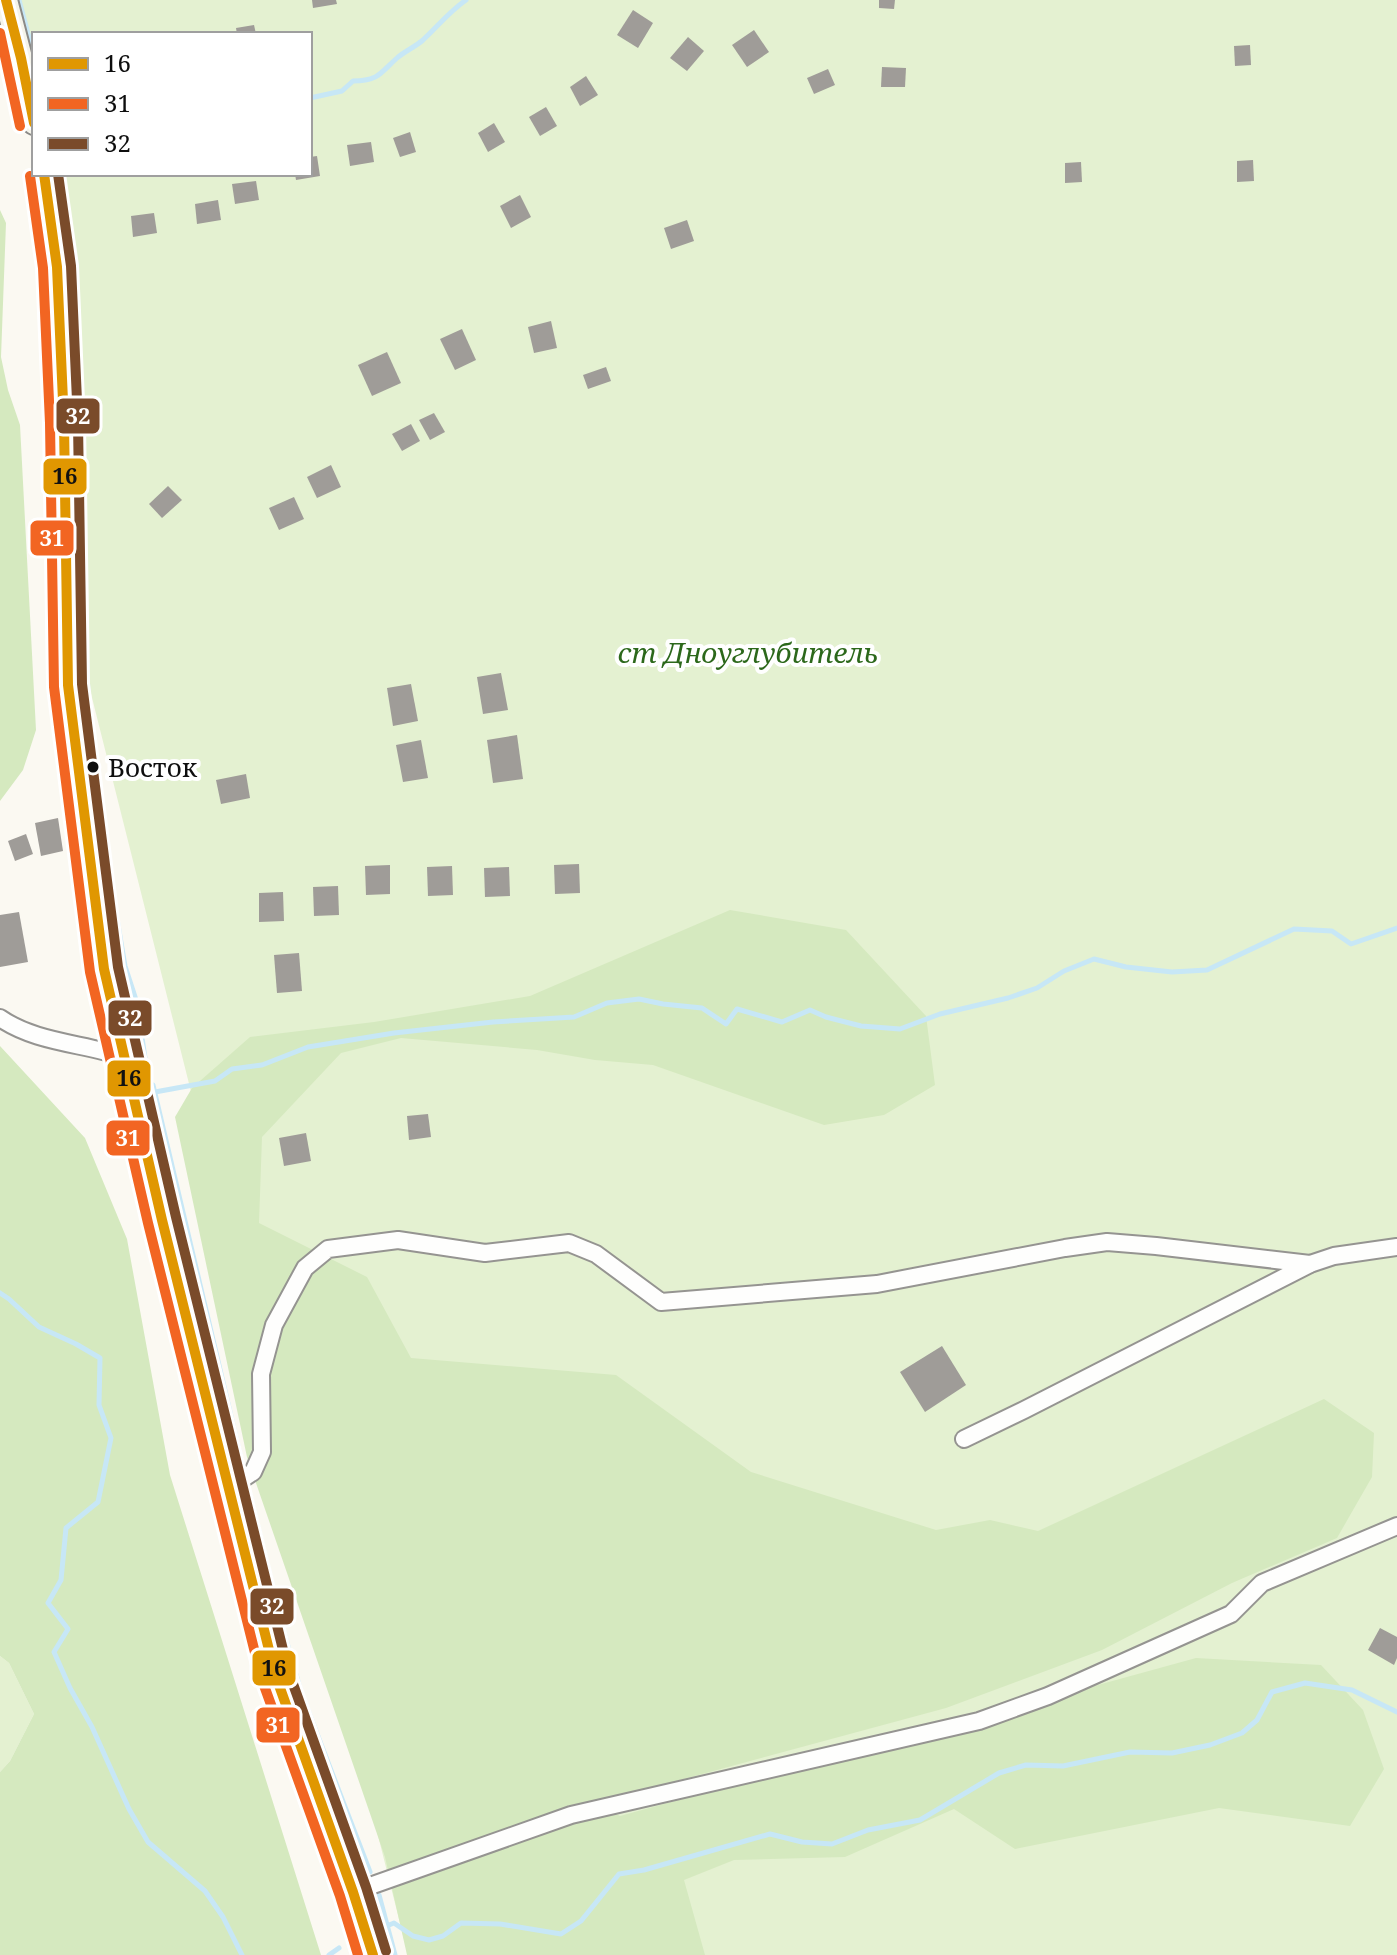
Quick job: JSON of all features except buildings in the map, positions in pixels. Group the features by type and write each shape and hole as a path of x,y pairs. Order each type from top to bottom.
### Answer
{"street":[{"path":"6,0 32,113"},
{"path":"44,176 57,267 64,438 68,685 104,969 162,1220 275,1674 373,1955"},
{"path":"0,1018 14,1028 55,1041 97,1048 124,1057"},
{"path":"229,1488 253,1472 262,1452 261,1374 274,1325 305,1268 328,1249 398,1240 485,1253 569,1243 596,1254 661,1302 877,1284 1107,1242 1310,1264"},
{"path":"964,1439 1310,1264 1334,1256 1397,1247"},
{"path":"353,1892 571,1815 979,1721 1048,1696 1231,1614 1262,1583 1397,1526"}],"green space":[{"name":"ст Дноуглубитель","path":"10,0 1397,0 1397,1955 408,1955 77,638 44,176 312,176 312,32 32,32 32,112"},
{"path":"0,210 6,223 1,357 20,425 36,730 23,770 0,801"},
{"path":"730,910 846,930 926,1016 935,1085 884,1115 824,1125 653,1065 595,1060 537,1050 401,1038 341,1053 262,1137 259,1223 367,1277 411,1358 616,1375 751,1472 936,1530 990,1520 1038,1531 1324,1399 1374,1433 1372,1477 1337,1538 1232,1583 1102,1650 946,1708 595,1803 620,1816 1196,1658 1321,1665 1363,1710 1384,1769 1350,1826 1219,1808 1015,1849 954,1809 845,1857 734,1860 684,1880 705,1955 407,1955 385,1857 247,1457 175,1117 192,1088 250,1037 374,1022 530,996"},
{"path":"0,1046 85,1138 127,1239 170,1475 321,1955 0,1955 0,1772 10,1761 34,1714 9,1663 0,1656"},
{"path":"0,1656 9,1663 34,1714 10,1761 0,1772"}],"waterway":[{"path":"19,0 31,45"},
{"path":"312,98 342,91 353,81 368,80 378,75 423,40 466,0"},
{"path":"57,176 64,239 70,253"},
{"path":"73,281 84,494 83,578 88,694 109,872 125,966 137,1003 145,1058"},
{"path":"155,1092 215,1081 232,1069 262,1065 308,1047 394,1033 574,1017 607,1003 639,999 702,1008 726,1024 737,1009 782,1022 810,1010 861,1026 900,1029 940,1014 1037,988 1064,971 1094,959 1126,967 1172,972 1207,970 1294,929 1332,931 1351,944 1397,928"},
{"path":"153,1085 242,1463"},
{"path":"0,1293 39,1327 100,1358 99,1405 111,1438 98,1502 66,1528 61,1580 48,1603 68,1629 54,1652 148,1842 205,1891 223,1917 242,1955"},
{"path":"250,1495 301,1692 370,1872"},
{"path":"384,1927 394,1923 413,1936 429,1940 443,1936 461,1923 500,1924 561,1934 581,1921 619,1874 644,1870 770,1834 802,1842 832,1844 868,1830 920,1820 999,1773 1026,1765 1063,1766 1130,1752 1172,1753 1210,1745 1242,1733 1257,1720 1272,1692 1305,1683 1352,1690 1397,1712"},
{"path":"379,1895 395,1955"},
{"path":"329,1955 339,1948"}],"transit line":[{"name":"16","path":"6,0 32,113"},
{"name":"31","path":"0,33 20,126"},
{"name":"31","path":"30,176 43,268 50,423 54,687 90,972 148,1223 261,1677 340,1896 358,1955"},
{"name":"16","path":"44,176 57,267 64,423 68,685 104,969 162,1220 275,1674 373,1955"},
{"name":"32","path":"58,176 71,266 78,423 82,684 118,967 288,1670 386,1951"}],"place":[{"name":"Восток","path":"93,767"}]}
